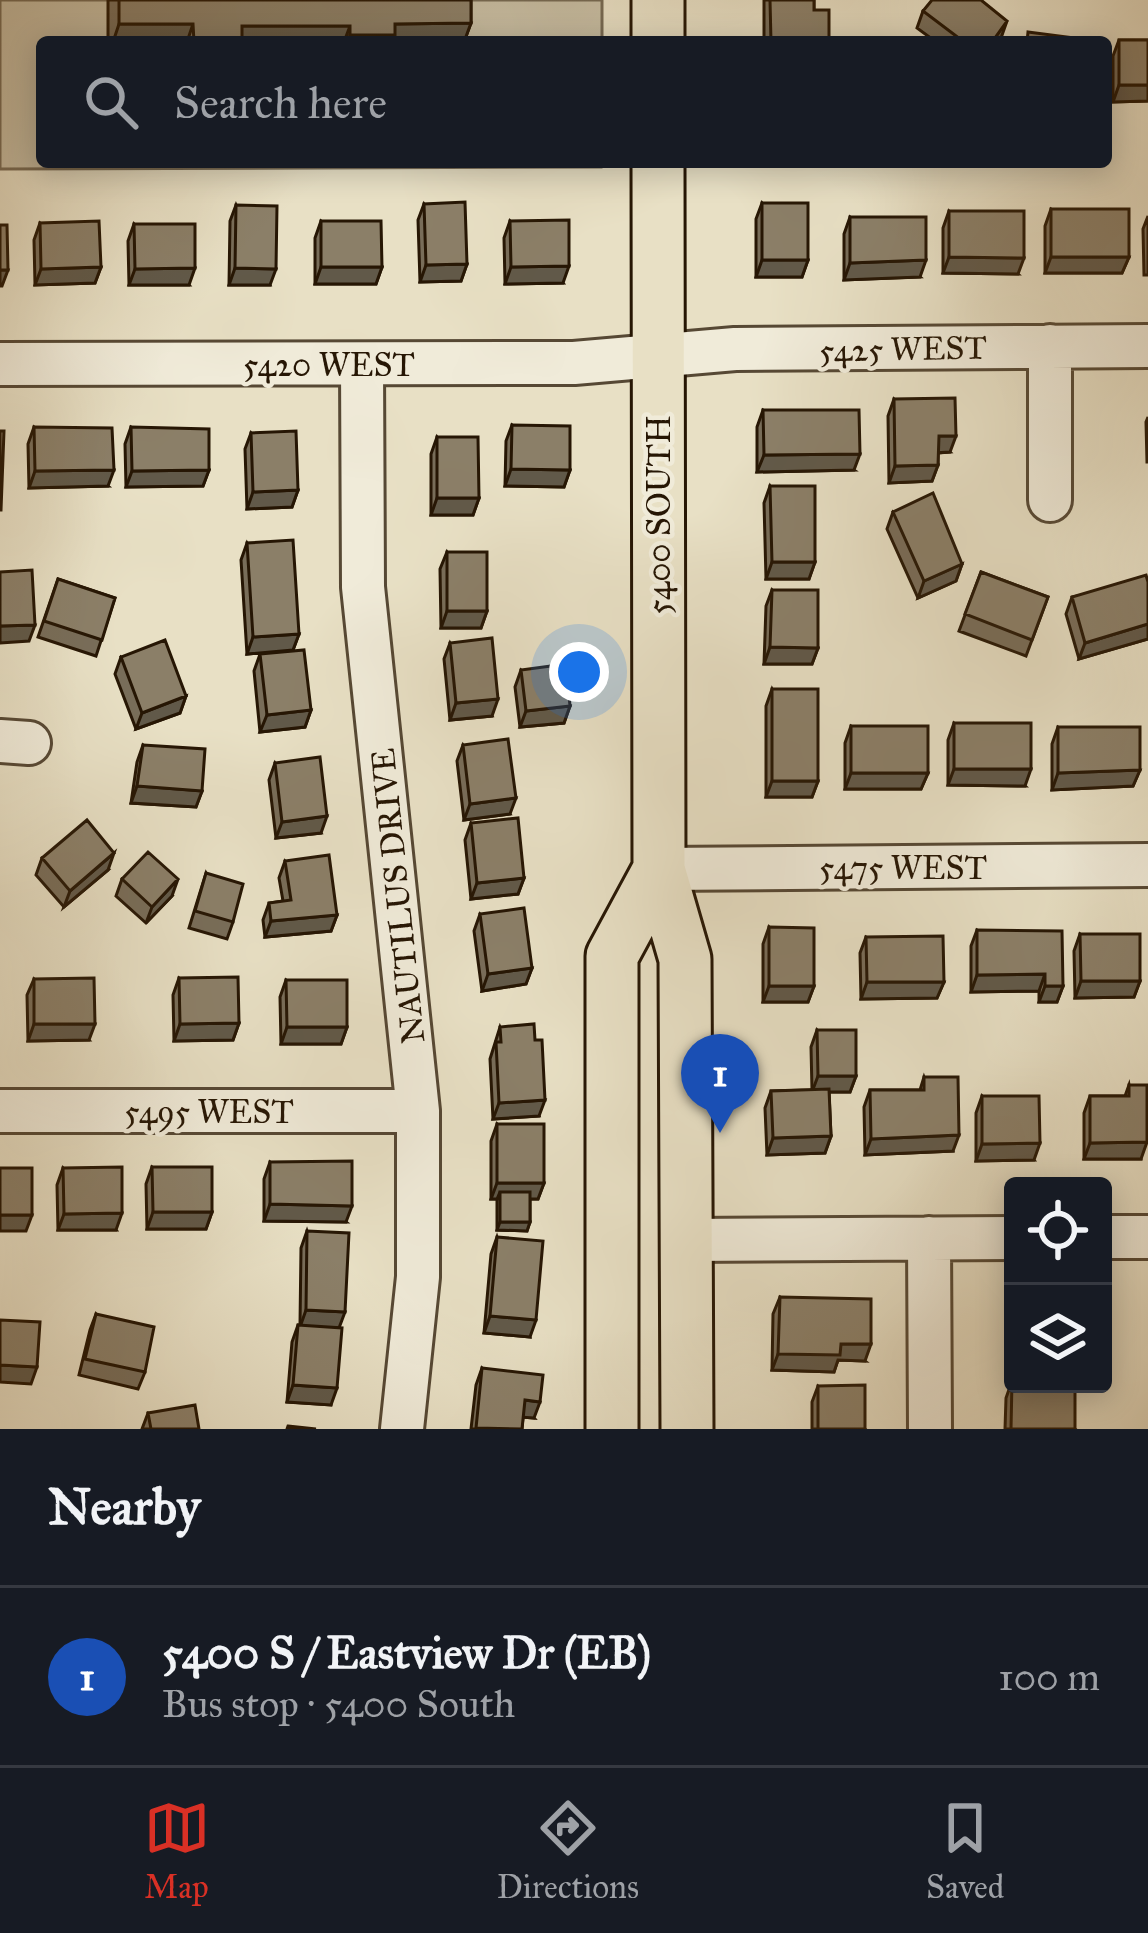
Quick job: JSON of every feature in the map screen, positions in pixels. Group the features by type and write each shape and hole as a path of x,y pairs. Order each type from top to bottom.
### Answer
{"main road":[{"path":"658,0 658,36"},
{"name":"5400 SOUTH","path":"658,168 658,869 685,959 687,1429"},
{"name":"5400 SOUTH","path":"612,1429 612,956 658,869"}],"street":[{"path":"1050,346 1050,500"},
{"name":"5425 WEST","path":"658,356 735,349 1148,346"},
{"name":"5420 WEST","path":"0,364 574,363 658,356"},
{"name":"NAUTILUS DRIVE","path":"362,364 363,586 418,1111 418,1276 402,1429"},
{"name":"5475 WEST","path":"658,869 1148,865"},
{"name":"5495 WEST","path":"0,1112 418,1111"},
{"path":"1112,1237 1148,1237"},
{"path":"929,1238 930,1429"},
{"path":"687,1240 1004,1238"}],"shaded area":[{"path":"0,0 602,0 602,36 36,36 36,168 300,168 0,169"}],"building":[{"path":"119,0 471,0 471,23 395,24 395,35 350,35 350,26 242,26 242,36 194,36 193,24 119,24"},
{"path":"770,0 814,0 814,10 829,10 829,36 771,36"},
{"path":"932,0 981,0 1007,21 996,36 956,36 923,11"},
{"path":"1119,40 1148,40 1148,85 1119,85"},
{"path":"465,202 467,264 426,265 424,204"},
{"path":"762,203 808,203 808,260 762,260"},
{"path":"236,205 277,206 276,269 235,268"},
{"path":"1051,209 1129,209 1129,257 1051,257"},
{"path":"949,211 1024,211 1024,258 949,257"},
{"path":"850,217 926,217 926,260 850,263"},
{"path":"569,220 569,266 511,267 510,221"},
{"path":"99,221 101,267 41,269 40,223"},
{"path":"321,221 381,221 382,267 321,267"},
{"path":"134,224 195,224 195,268 135,269"},
{"path":"0,225 7,225 8,270 0,270"},
{"path":"955,398 956,436 939,436 938,465 895,466 894,399"},
{"path":"763,410 859,410 860,454 764,455"},
{"path":"512,425 570,426 570,470 511,469"},
{"path":"34,427 112,428 114,470 35,471"},
{"path":"131,427 209,429 209,470 132,471"},
{"path":"0,431 4,431 1,510 0,510"},
{"path":"296,431 298,490 253,492 251,433"},
{"path":"437,437 478,437 479,498 437,498"},
{"path":"770,486 815,486 815,562 772,562"},
{"path":"933,493 962,564 924,581 893,512"},
{"path":"293,540 299,634 253,637 247,543"},
{"path":"447,552 487,552 487,611 447,611"},
{"path":"32,570 35,625 0,626 0,572"},
{"path":"981,572 1048,597 1032,640 965,614"},
{"path":"1146,575 1148,624 1085,643 1072,597"},
{"path":"58,579 115,598 102,640 44,621"},
{"path":"772,590 818,590 818,648 770,647"},
{"path":"492,638 498,699 456,703 450,643"},
{"path":"165,640 186,696 142,713 121,657"},
{"path":"304,650 311,710 267,715 260,654"},
{"path":"566,664 570,706 526,711 521,670"},
{"path":"772,689 818,689 818,781 772,781"},
{"path":"954,723 1031,723 1031,769 954,769"},
{"path":"851,726 928,726 928,773 851,773"},
{"path":"1058,727 1140,727 1140,770 1058,773"},
{"path":"508,739 516,798 470,804 463,745"},
{"path":"143,745 205,749 202,791 137,786"},
{"path":"320,757 327,816 282,822 275,763"},
{"path":"518,818 524,878 477,883 471,823"},
{"path":"87,820 114,853 70,891 42,858"},
{"path":"148,852 178,879 152,907 122,879"},
{"path":"329,855 337,915 271,921 269,903 291,900 285,861"},
{"path":"206,873 243,884 233,922 195,911"},
{"path":"524,908 532,968 488,974 480,914"},
{"path":"769,927 814,928 814,986 769,986"},
{"path":"977,930 1062,931 1063,986 1045,986 1045,974 977,975"},
{"path":"1080,934 1140,934 1140,981 1081,981"},
{"path":"943,936 944,982 867,982 866,937"},
{"path":"238,977 239,1023 180,1024 179,978"},
{"path":"94,978 95,1024 34,1024 34,979"},
{"path":"286,980 347,980 347,1027 287,1027"},
{"path":"534,1024 535,1040 542,1040 545,1100 499,1103 496,1042 501,1042 500,1027"},
{"path":"817,1030 856,1030 856,1076 818,1076"},
{"path":"924,1077 958,1077 959,1135 871,1139 870,1090 924,1090"},
{"path":"1129,1085 1147,1085 1147,1142 1090,1143 1090,1096 1129,1096"},
{"path":"829,1089 831,1136 773,1138 771,1091"},
{"path":"982,1096 1039,1096 1040,1143 982,1144"},
{"path":"497,1124 544,1124 544,1183 497,1183"},
{"path":"352,1161 352,1206 270,1204 270,1162"},
{"path":"122,1167 122,1213 64,1214 63,1168"},
{"path":"152,1167 212,1167 212,1212 153,1212"},
{"path":"0,1168 32,1168 32,1215 0,1215"},
{"path":"500,1192 530,1192 530,1222 500,1222"},
{"path":"307,1231 349,1233 345,1312 306,1310"},
{"path":"497,1237 543,1241 536,1320 490,1316"},
{"path":"780,1297 871,1299 871,1344 841,1344 840,1355 778,1354"},
{"path":"96,1314 154,1327 145,1372 85,1359"},
{"path":"0,1320 40,1322 37,1367 0,1365"},
{"path":"298,1325 342,1328 337,1388 293,1385"},
{"path":"482,1368 543,1375 540,1402 525,1400 522,1429 476,1428"},
{"path":"865,1385 865,1429 818,1429 818,1386"},
{"path":"1012,1393 1075,1393 1075,1429 1011,1429"},
{"path":"195,1405 199,1429 151,1429 148,1413"}],"place":[{"name":"5400 S / Eastview Dr (EB)","path":"720,1133"}]}
